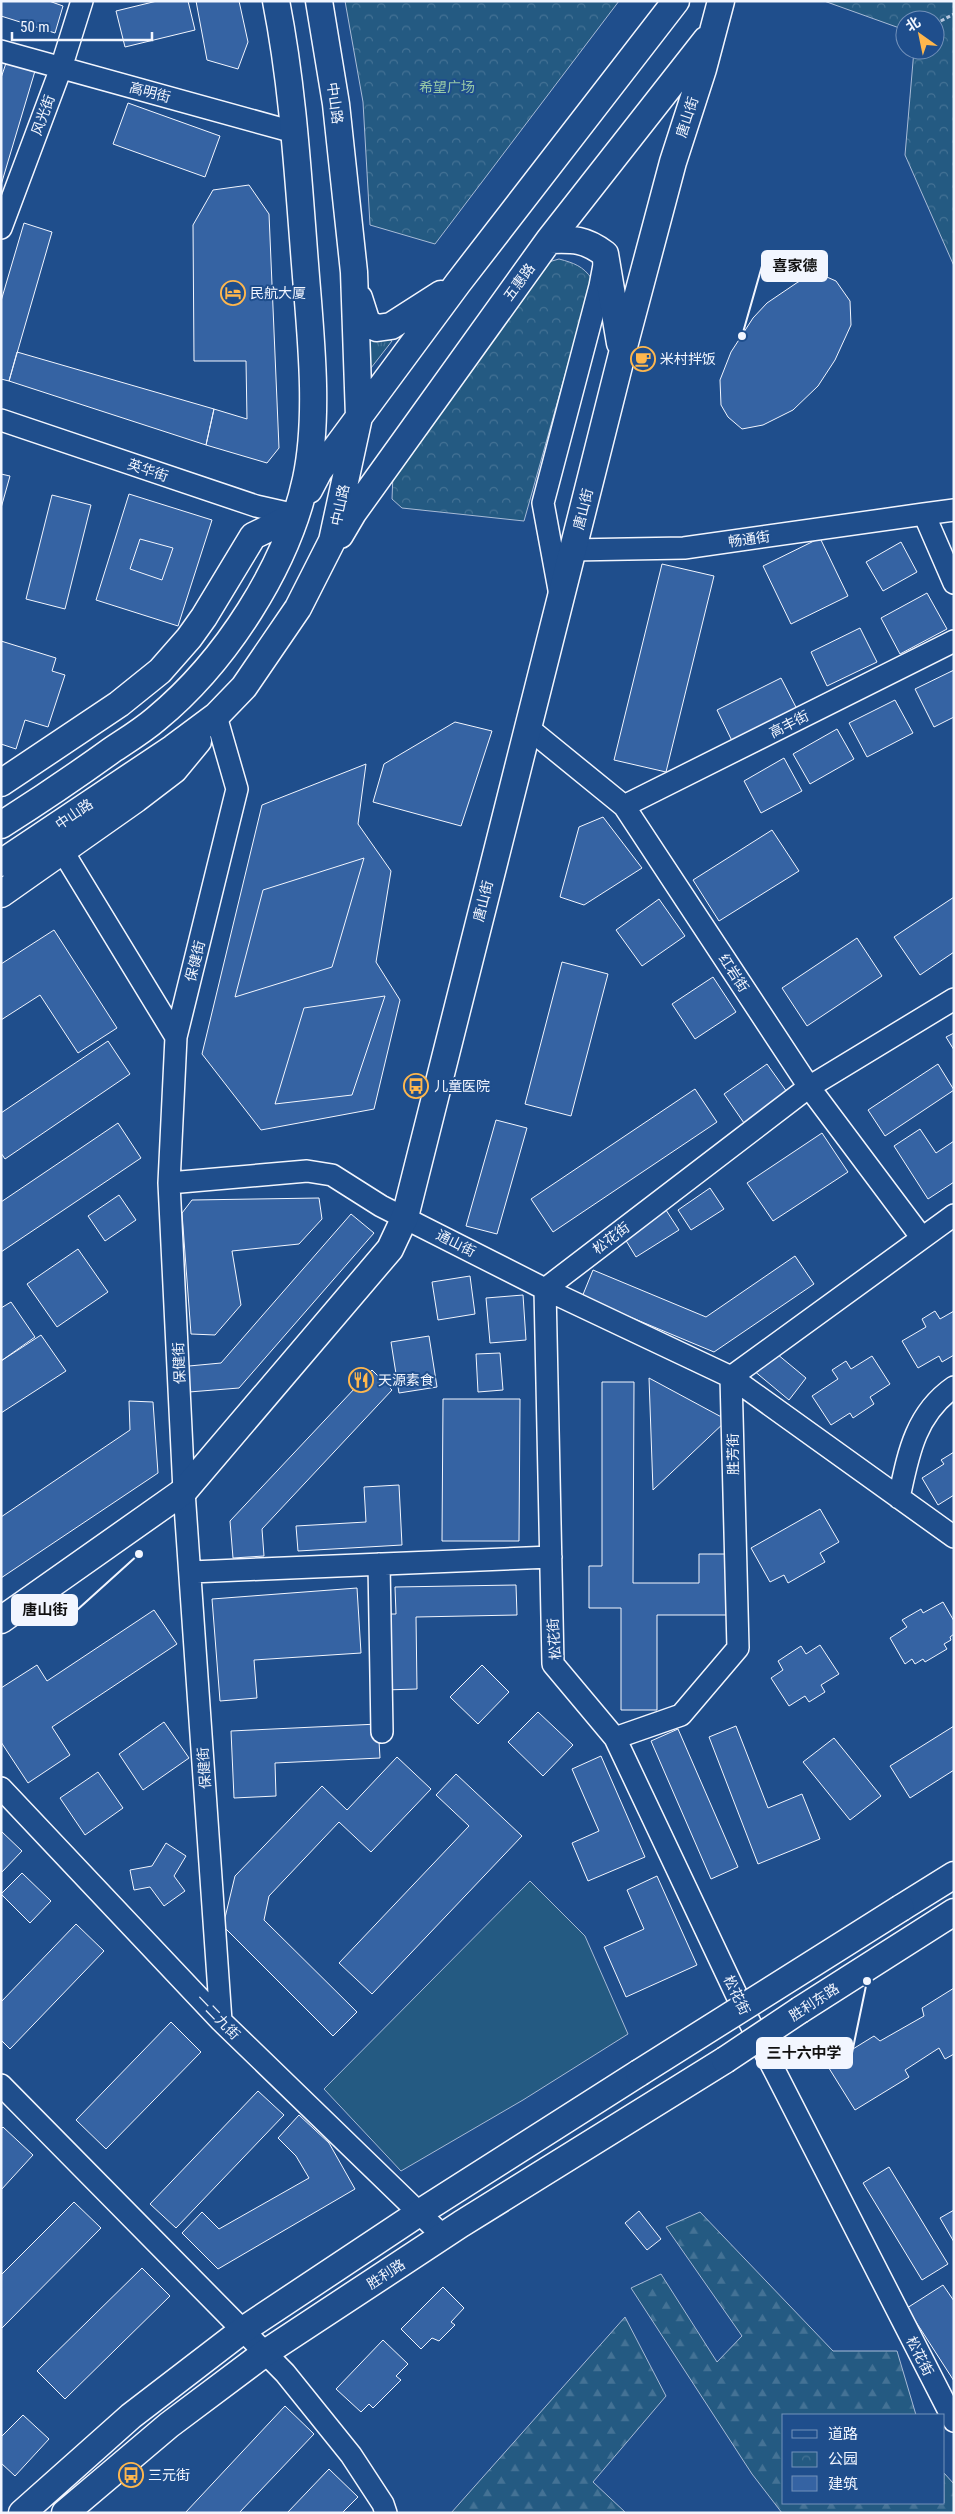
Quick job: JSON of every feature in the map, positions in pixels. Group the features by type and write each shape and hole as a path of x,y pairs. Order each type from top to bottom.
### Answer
{"main road":[{"path":"1,825 156,719 193,683 242,621 277,564 296,515 306,478 311,440 312,358 295,138 276,1"},
{"name":"中山路","path":"1,863 56,841 172,748 216,716 244,687 298,608 317,574 332,540 359,417 354,272 336,104 319,1"},
{"path":"1,783 119,704 160,671 190,638 253,536 296,515 319,471 458,283 676,1"},
{"name":"唐山街","path":"1,1620 184,1491 390,1249 405,1217 622,354 673,162 721,1"},
{"name":"五惠路","path":"317,574 353,512 549,240 737,1"},
{"path":"549,240 572,239 591,243 605,254 622,354"},
{"path":"354,272 362,311 367,323 377,328 391,326 408,317 458,283"},
{"path":"1,894 56,841"},
{"path":"22,2513 131,2416 243,2330 419,2213 954,1875"},
{"name":"胜利东路","path":"725,2060 954,1912"},
{"name":"胜利路","path":"65,2513 169,2425 265,2353 443,2236 725,2060"}],"street":[{"name":"风光街","path":"1,228 61,68 82,1"},
{"name":"高明街","path":"1,51 290,131 295,138"},
{"path":"560,596 543,503 600,286 605,254"},
{"name":"英华街","path":"1,420 256,506 296,515"},
{"name":"畅通街","path":"572,550 684,548 954,510"},
{"path":"924,514 954,583"},
{"name":"高丰街","path":"624,806 954,641"},
{"name":"保健街","path":"216,716 237,789 176,1036 169,1183 184,1491 221,2021"},
{"name":"红岩街","path":"527,726 624,806 809,1087 922,1238"},
{"path":"56,841 176,1036"},
{"name":"松花街","path":"954,999 809,1087 545,1289 554,1664 615,1738 746,2015 954,2421"},
{"name":"通山街","path":"169,1183 307,1171 332,1175 381,1206 545,1289 731,1377 954,1537"},
{"path":"731,1377 954,1215"},
{"name":"胜芳街","path":"615,1738 681,1715 738,1648 731,1377"},
{"path":"899,1498 909,1448 917,1430 934,1406 954,1387"},
{"path":"191,1572 551,1557"},
{"path":"379,1564 382,1732"},
{"name":"一二九街","path":"1,1788 221,2021 443,2236"},
{"path":"1,2085 285,2373 351,2455 383,2504 386,2513"}],"green space":[{"name":"希望广场","path":"345,1 619,1 435,244 370,225 363,102"},
{"path":"824,1 954,1 954,266 905,155 913,60 945,60 945,10 895,10 895,26"},
{"path":"559,259 578,266 592,279 524,521 402,508 392,499 393,474 545,263"},
{"path":"361,333 383,336 392,341 364,377"},
{"path":"530,1881 585,1936 628,2034 523,2100 401,2171 324,2089"},
{"path":"700,2212 833,2351 897,2351 916,2414 782,2414 782,2504 945,2504 945,2474 954,2484 954,2513 782,2513 752,2474 631,2288 661,2274 717,2362 742,2336 666,2227"},
{"path":"625,2317 666,2396 593,2482 625,2512 451,2513"}],"building":[{"path":"1,1 49,1 63,6 55,33 1,16"},
{"path":"157,1 188,1 195,30 125,47 116,11"},
{"path":"196,1 239,1 248,42 238,69 207,60"},
{"path":"6,63 35,71 1,185 1,78"},
{"path":"128,103 220,136 205,177 113,144"},
{"name":"民航大厦","path":"249,185 269,214 279,448 267,463 206,445 214,409 247,419 246,361 194,361 193,225 213,190"},
{"path":"24,223 52,232 9,381 1,379 1,301"},
{"path":"820,274 836,281 850,301 851,325 835,360 818,386 793,410 763,425 742,429 728,417 721,405 720,380 731,352 753,318 767,303 798,282"},
{"path":"17,352 214,409 206,445 9,381"},
{"path":"1,474 10,476 1,508"},
{"path":"129,494 212,520 178,626 96,600"},
{"path":"52,495 91,505 65,609 26,599"},
{"path":"820,538 848,596 791,624 763,566"},
{"path":"140,539 173,548 162,580 130,569"},
{"path":"901,542 917,572 883,591 866,562"},
{"path":"662,564 714,576 666,772 614,760"},
{"path":"927,593 947,629 900,654 881,618"},
{"path":"860,628 877,662 827,686 811,652"},
{"path":"1,641 56,658 52,671 65,675 48,727 25,720 16,749 1,744"},
{"path":"954,670 954,717 934,727 915,689"},
{"path":"781,678 799,713 734,745 717,710"},
{"path":"895,700 913,733 867,757 849,723"},
{"path":"455,722 492,731 461,826 373,802 384,764"},
{"path":"837,729 854,759 810,784 793,754"},
{"path":"784,758 802,791 761,813 744,781"},
{"path":"366,764 358,824 391,871 376,962 400,1000 374,1109 261,1130 202,1054 262,805"},
{"path":"603,817 642,868 584,905 560,897 579,827"},
{"path":"772,830 799,871 719,921 693,880"},
{"path":"364,858 332,967 235,997 263,890"},
{"path":"954,897 954,952 920,975 894,937"},
{"path":"659,899 685,936 642,966 616,930"},
{"path":"54,930 117,1028 78,1053 40,995 1,1020 1,964"},
{"path":"857,938 882,976 807,1026 782,988"},
{"path":"562,962 608,974 571,1116 525,1104"},
{"path":"713,977 736,1012 695,1039 672,1004"},
{"path":"385,996 352,1095 275,1104 304,1008"},
{"path":"954,1033 954,1050 946,1037"},
{"path":"108,1041 130,1074 5,1159 1,1153 1,1113"},
{"path":"767,1064 787,1092 744,1123 724,1094"},
{"path":"938,1064 954,1090 885,1136 868,1110"},
{"path":"695,1089 717,1122 553,1232 531,1199"},
{"path":"496,1120 527,1128 497,1234 466,1226"},
{"path":"118,1123 141,1158 1,1252 1,1202"},
{"path":"920,1129 936,1153 954,1141 954,1182 928,1199 894,1146"},
{"path":"822,1133 848,1172 773,1221 747,1183"},
{"path":"710,1188 724,1209 691,1230 678,1210"},
{"path":"119,1195 136,1220 105,1241 88,1216"},
{"path":"319,1198 322,1219 299,1244 232,1251 241,1305 215,1335 191,1334 182,1213 192,1200"},
{"path":"664,1207 679,1230 636,1257 622,1234"},
{"path":"351,1214 374,1233 239,1388 189,1392 189,1366 221,1363"},
{"path":"78,1249 108,1292 57,1327 27,1284"},
{"path":"795,1256 814,1284 714,1352 582,1297 593,1270 706,1317"},
{"path":"470,1276 475,1314 438,1320 432,1282"},
{"path":"523,1295 526,1340 490,1343 486,1298"},
{"path":"11,1302 35,1337 1,1361 1,1308"},
{"path":"935,1311 940,1319 954,1311 954,1355 942,1362 939,1356 918,1368 902,1341 926,1327 922,1319"},
{"path":"41,1335 66,1371 1,1413 1,1361"},
{"path":"429,1336 437,1387 399,1393 391,1342"},
{"path":"771,1349 806,1378 789,1400 753,1370"},
{"path":"500,1353 503,1390 478,1392 476,1354"},
{"path":"872,1356 890,1384 870,1397 874,1404 853,1418 850,1413 831,1425 812,1396 838,1379 832,1370 846,1361 851,1369"},
{"path":"372,1370 392,1390 262,1529 264,1556 233,1558 230,1521"},
{"path":"649,1378 727,1420 653,1490"},
{"path":"602,1382 634,1382 633,1583 699,1583 699,1554 727,1554 727,1615 657,1615 657,1710 621,1710 621,1608 589,1608 589,1566 602,1566"},
{"path":"443,1399 520,1399 519,1541 442,1541"},
{"path":"129,1401 153,1402 158,1473 1,1578 1,1517 130,1430"},
{"path":"954,1452 954,1495 938,1505 922,1478 944,1464 941,1460"},
{"path":"399,1485 402,1545 298,1551 296,1526 366,1522 364,1487"},
{"path":"820,1509 839,1542 820,1553 825,1562 788,1583 784,1575 770,1582 751,1548"},
{"path":"516,1585 517,1615 416,1617 417,1689 384,1690 383,1614 396,1614 395,1587"},
{"path":"357,1588 361,1653 254,1660 257,1698 220,1701 212,1599"},
{"path":"943,1602 954,1621 954,1634 950,1637 951,1640 944,1644 947,1649 925,1662 923,1659 915,1664 912,1659 905,1664 890,1638 907,1627 902,1620 921,1609 923,1613"},
{"path":"154,1610 177,1644 52,1727 70,1755 28,1783 1,1742 1,1688 37,1665 47,1681"},
{"path":"820,1645 839,1674 821,1685 825,1692 809,1702 805,1696 789,1706 771,1678 783,1670 778,1661 801,1646 806,1654"},
{"path":"482,1665 509,1692 478,1724 450,1697"},
{"path":"538,1712 573,1745 543,1776 508,1742"},
{"path":"164,1722 189,1758 143,1790 119,1754"},
{"path":"378,1724 380,1758 275,1763 276,1796 234,1798 231,1731"},
{"path":"736,1726 768,1808 802,1794 820,1839 758,1864 709,1737"},
{"path":"954,1726 954,1770 910,1798 890,1766"},
{"path":"678,1729 738,1867 711,1879 651,1741"},
{"path":"834,1738 881,1796 850,1820 803,1762"},
{"path":"601,1756 645,1857 588,1881 572,1843 599,1831 572,1769"},
{"path":"397,1757 431,1789 371,1852 339,1822 269,1896 264,1920 357,2012 333,2036 223,1926 235,1876 322,1786 347,1810"},
{"path":"98,1772 123,1808 85,1835 60,1798"},
{"path":"456,1774 522,1836 372,1994 339,1963 469,1826 436,1795"},
{"path":"1,1831 22,1851 1,1873"},
{"path":"166,1843 186,1856 174,1876 185,1891 164,1906 150,1887 134,1890 130,1870 152,1866"},
{"path":"22,1873 51,1901 30,1923 1,1894"},
{"path":"657,1876 697,1965 626,1997 604,1947 644,1929 627,1890"},
{"path":"76,1924 104,1951 10,2049 1,2040 1,2002"},
{"path":"954,1988 954,2054 945,2059 939,2048 905,2070 909,2077 855,2110 827,2065 874,2036 880,2041 924,2016 922,2008"},
{"path":"171,2022 201,2052 106,2149 76,2120"},
{"path":"258,2091 284,2115 176,2228 150,2204"},
{"path":"299,2115 329,2143 355,2189 218,2269 182,2233 202,2212 219,2229 309,2178 296,2156 278,2138"},
{"path":"3,2127 33,2155 1,2190 1,2129"},
{"path":"889,2167 948,2264 922,2280 863,2183"},
{"path":"74,2202 101,2228 1,2329 1,2275"},
{"path":"954,2210 954,2242 940,2218"},
{"path":"639,2211 661,2239 647,2250 625,2223"},
{"path":"142,2268 170,2296 65,2399 37,2371"},
{"path":"943,2285 954,2301 954,2381 907,2308"},
{"path":"443,2287 464,2308 451,2322 455,2325 439,2341 432,2338 421,2349 401,2329"},
{"path":"383,2340 408,2364 396,2376 401,2380 373,2408 369,2404 361,2412 336,2389"},
{"path":"285,2406 314,2434 239,2513 185,2513"},
{"path":"23,2415 49,2439 15,2476 1,2463 1,2437"},
{"path":"329,2469 358,2497 342,2513 287,2513"}],"place":[{"name":"民航大厦","path":"233,293"},
{"name":"喜家德","path":"742,336"},
{"name":"米村拌饭","path":"643,359"},
{"name":"儿童医院","path":"416,1086"},
{"name":"天源素食","path":"361,1380"},
{"name":"唐山街","path":"139,1554"},
{"name":"三十六中学","path":"867,1981"},
{"name":"三元街","path":"131,2475"}]}
